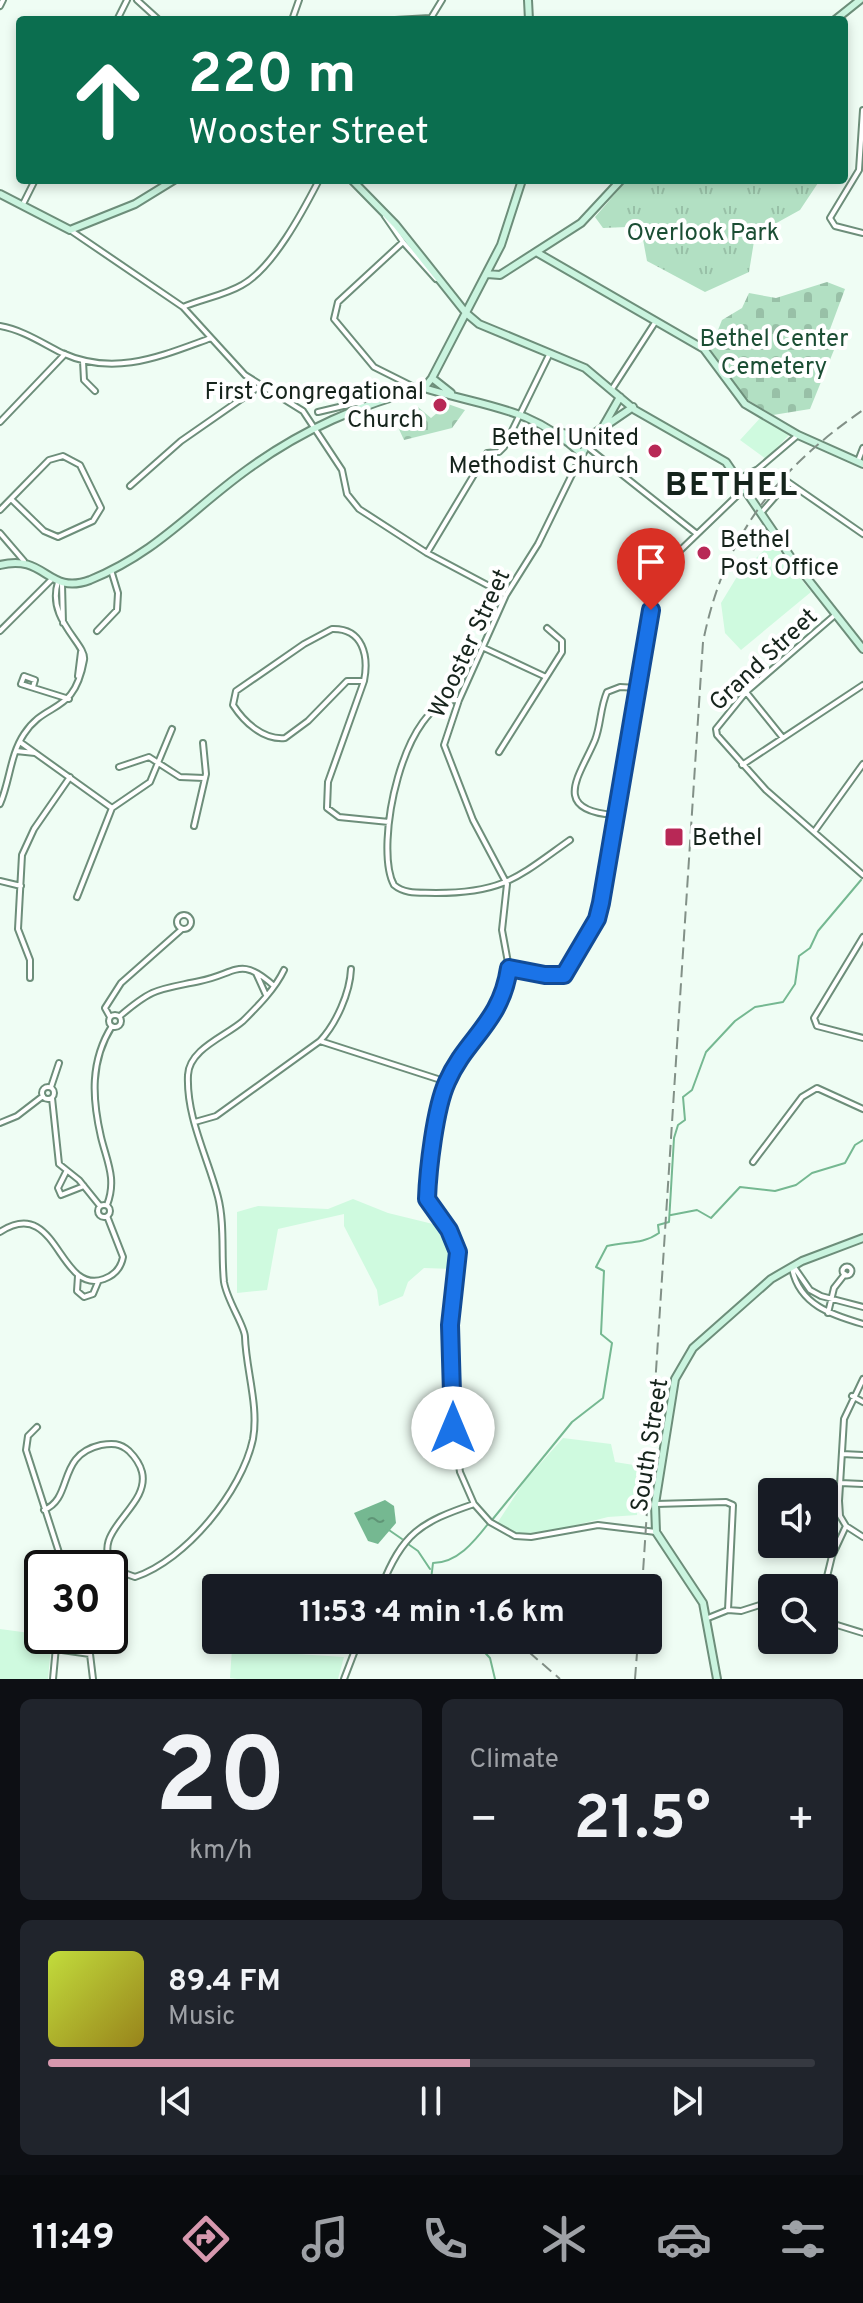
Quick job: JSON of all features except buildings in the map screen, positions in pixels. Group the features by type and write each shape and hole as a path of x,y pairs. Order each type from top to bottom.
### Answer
{"main road":[{"path":"840,16 860,0"},
{"path":"0,194 70,230 135,204 168,184"},
{"path":"356,184 385,214 466,313 487,328 585,368 633,407 713,454 740,478 761,513 863,649"},
{"path":"0,565 24,561 57,581 79,583 111,570 166,538 249,468 313,427 363,405 421,388 432,378 487,274 508,228 521,184"},
{"path":"487,274 498,276 581,223 617,184"},
{"path":"536,252 704,349 745,404 798,435 860,463"},
{"path":"432,378 455,395"},
{"path":"421,388 521,414 557,432 588,442 604,425 620,397"},
{"path":"604,425 633,407"},
{"path":"557,432 582,454"},
{"name":"Wooster Street","path":"582,454 588,442"},
{"path":"792,1266 863,1238"},
{"name":"South Street","path":"717,1679 708,1618 697,1588 656,1532 655,1504 670,1396 682,1363 693,1348 761,1287 792,1266"}],"street":[{"path":"0,6 3,0"},
{"path":"137,0 155,16"},
{"path":"863,110 859,170 830,218 835,226 863,233"},
{"path":"23,204 33,184"},
{"path":"183,307 235,289 251,279 286,236 317,184"},
{"path":"385,214 429,274 444,284"},
{"path":"70,230 81,241 116,258 141,281 183,307 231,363 260,386 296,405 342,470 354,505 427,553 506,595"},
{"path":"403,242 338,302 334,319 374,367 421,388"},
{"path":"612,389 656,320"},
{"path":"0,326 31,336 83,361 107,364 143,363 211,338"},
{"path":"427,553 487,453 502,450 550,353"},
{"path":"0,422 65,354"},
{"path":"83,361 84,380 95,391"},
{"path":"130,486 181,441 260,386"},
{"path":"318,412 356,403 363,405"},
{"path":"740,478 758,469 798,435"},
{"path":"588,442 697,534"},
{"path":"860,463 863,448"},
{"name":"Wooster Street","path":"507,884 473,820 462,784 444,750 459,700 506,595 538,544 582,454"},
{"path":"0,510 49,460 63,456 80,465 101,508 93,521 58,537 44,531 11,499"},
{"path":"761,513 788,482 863,534"},
{"path":"509,968 564,975 597,919 659,575 745,488"},
{"path":"0,533 24,561"},
{"path":"97,631 117,610 118,593 111,570"},
{"path":"0,804 20,742 35,721 69,699 85,656 63,625 58,612 57,581"},
{"path":"0,631 57,581"},
{"name":"Grand Street","path":"742,765 717,735 716,729 746,692 835,615"},
{"path":"499,752 564,646 547,628"},
{"path":"364,681 347,681 314,715 285,738 265,736 233,705 236,691 304,644 332,629 349,632 362,644 368,664 364,681 328,782 327,808 339,817 389,822"},
{"path":"484,648 546,677"},
{"path":"863,685 742,765 863,875"},
{"path":"33,687 69,699"},
{"path":"614,815 587,809 574,793 574,781 593,744 607,692 620,687 638,688"},
{"path":"746,692 783,738"},
{"path":"459,700 449,699 437,706 411,736 389,822 389,876 401,890 466,893 507,884 570,840"},
{"path":"77,897 112,808 150,782 172,729"},
{"path":"20,742 112,808"},
{"path":"194,826 204,778 203,743"},
{"path":"15,751 37,753"},
{"path":"119,767 143,758 160,761 180,777 204,778"},
{"path":"814,832 863,764"},
{"path":"30,978 30,960 18,933 20,862 26,842 70,777"},
{"path":"0,881 21,886"},
{"path":"507,884 502,930 509,968 493,1018 447,1082 427,1199 449,1230 458,1252 450,1325 455,1455 474,1504 490,1522 515,1536 531,1537 598,1525 656,1532"},
{"path":"107,1216 111,1211 107,1205 113,1178 100,1132 94,1075 98,1053 112,1026 105,1008 118,986 182,929"},
{"path":"863,937 814,1018 817,1026 863,1038"},
{"path":"110,1017 120,1016 149,993 167,985 200,981 235,967 256,973 274,986"},
{"path":"195,1122 216,1116 320,1041 330,1030 351,981 351,969"},
{"path":"44,1510 58,1499 64,1477 78,1455 112,1443 132,1454 143,1476 141,1491 108,1541 112,1565 135,1577 162,1566 183,1549 224,1502 243,1469 253,1439 253,1405 244,1348 246,1334 228,1302 219,1199 203,1157 188,1075 196,1056 241,1023 266,996 284,970"},
{"path":"256,973 266,996"},
{"path":"112,1026 120,1026 120,1016"},
{"path":"320,1041 447,1082"},
{"path":"59,1063 51,1088 54,1092 58,1161 100,1206 100,1215 107,1216"},
{"path":"0,1123 17,1116 43,1096 44,1089 51,1088"},
{"path":"753,1162 802,1097 817,1088 863,1109"},
{"path":"43,1096 52,1098"},
{"path":"66,1172 58,1188 61,1195 84,1186"},
{"path":"100,1206 107,1205"},
{"path":"0,1232 21,1224 39,1228 78,1276 98,1281 114,1274 123,1257 107,1216"},
{"path":"792,1266 798,1269 810,1290 863,1307"},
{"path":"792,1266 806,1296 828,1313 863,1324"},
{"path":"828,1313 831,1299 845,1274"},
{"path":"78,1276 77,1291 84,1297 93,1294 98,1281"},
{"path":"863,1379 852,1396 844,1419 840,1483 840,1516 846,1526 863,1537"},
{"path":"852,1396 863,1402"},
{"path":"37,1427 28,1436 26,1450 58,1550"},
{"path":"842,1454 863,1455"},
{"path":"840,1483 863,1484"},
{"path":"655,1504 726,1502 733,1505 728,1610"},
{"path":"387,1574 398,1550 420,1526 474,1504"},
{"path":"828,1574 846,1526"},
{"path":"708,1618 728,1610 741,1611 758,1606"},
{"path":"838,1625 863,1633"},
{"path":"53,1679 55,1654"},
{"path":"90,1654 93,1679"},
{"path":"344,1679 354,1654"}],"shaded area":[{"path":"762,416 789,435 766,459 740,440"},
{"path":"773,542 811,592 741,650 725,633 721,603 738,575"},
{"path":"353,1199 388,1213 437,1225 452,1247 453,1269 424,1268 408,1282 403,1296 379,1306 377,1290 344,1226 344,1214 278,1229 267,1290 237,1293 237,1212 258,1206 328,1209"},
{"path":"563,1438 611,1444 615,1462 640,1466 637,1515 608,1517 532,1536 518,1535 496,1525 524,1482"},
{"path":"0,1629 24,1632 24,1654 50,1654 48,1679 0,1679"},
{"path":"232,1654 344,1657 338,1679 230,1678"}],"green space":[{"name":"Overlook Park","path":"624,184 817,184 800,210 755,235 749,272 705,292 647,261 642,234 627,227 603,228 595,217"},
{"name":"Bethel Center Cemetery","path":"827,282 845,289 826,340 836,345 810,409 773,415 743,397 710,350 722,320 742,308 749,293 776,298"},
{"path":"448,404 465,410 452,428 404,440 398,427 410,422 406,415 411,409 418,407 431,418"}],"water":[{"path":"385,1500 394,1506 396,1523 378,1544 368,1541 354,1513"}],"waterway":[{"path":"492,1520 572,1422 603,1398 612,1343 601,1334 604,1271 596,1267 607,1246 646,1239 659,1233 658,1225 669,1222 674,1138 678,1125 685,1120 683,1097 692,1090 706,1052 735,1021 755,1007 783,1002 795,984 799,956 810,948 818,931 861,880"},
{"path":"671,1215 697,1210 711,1218 740,1187 775,1191 796,1185 812,1173 845,1163 855,1145 863,1140"},
{"path":"432,1574 433,1563 457,1555 488,1524"},
{"path":"386,1528 402,1539"},
{"path":"408,1544 418,1551 430,1569"},
{"path":"486,1654 495,1679"}],"railway":[{"path":"643,1574 703,642 724,570 758,510 804,457 863,410"},
{"path":"531,1654 560,1679"},
{"path":"635,1679 637,1654"}],"place":[{"name":"First Congregational Church","path":"440,405"},
{"name":"Bethel United Methodist Church","path":"655,451"},
{"name":"Bethel Post Office","path":"704,553"},
{"name":"Bethel","path":"674,837"}],"district":[{"name":"BETHEL","path":"732,484"}],"route":[{"path":"453,1428 450,1325 458,1252 449,1230 431,1209 427,1199 440,1103 453,1071 493,1018 507,984 509,968 564,975 597,919 651,610"}]}
